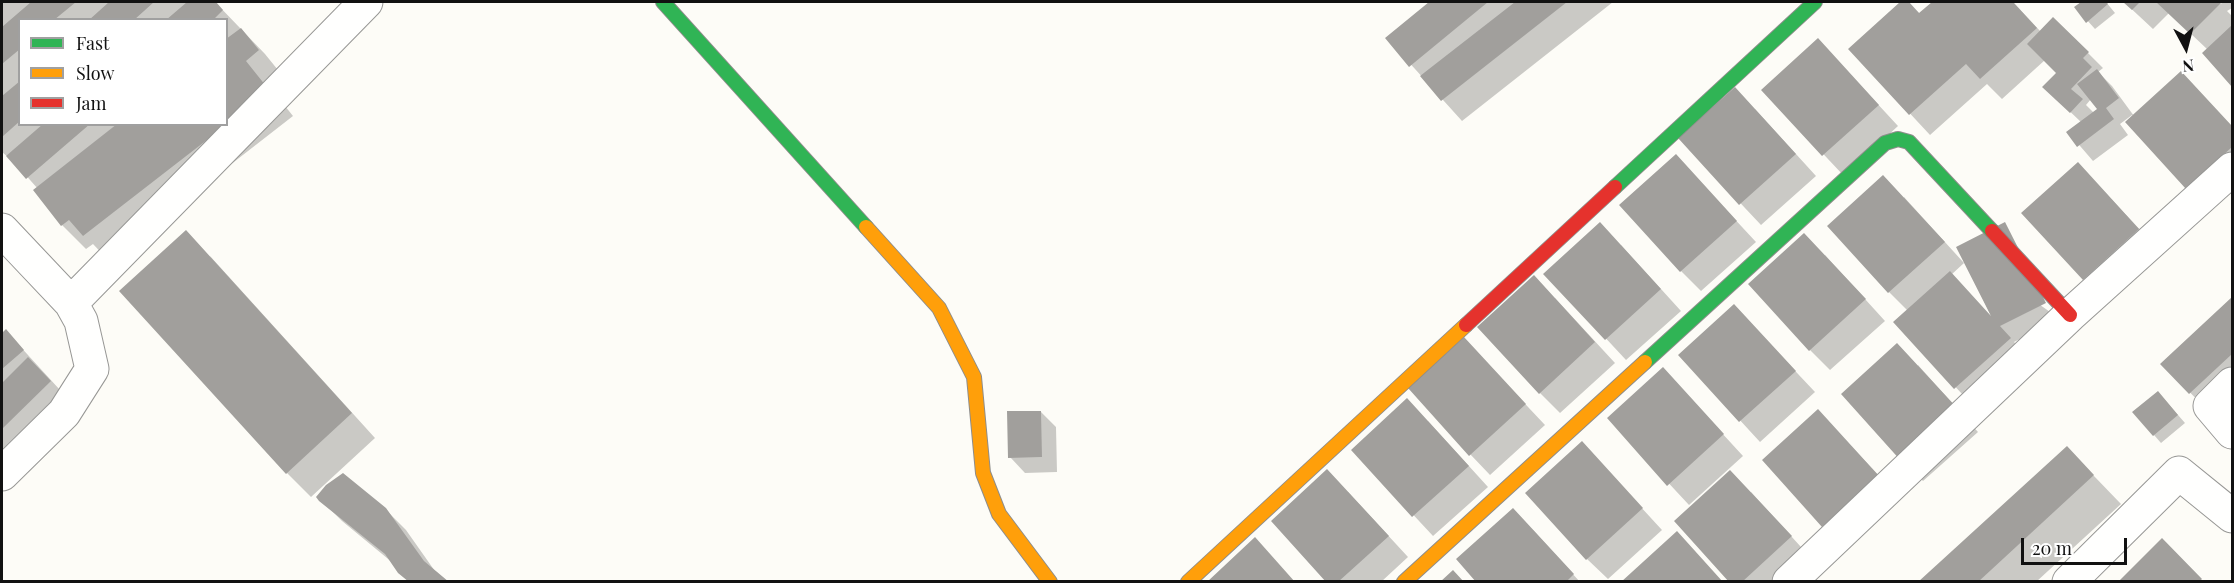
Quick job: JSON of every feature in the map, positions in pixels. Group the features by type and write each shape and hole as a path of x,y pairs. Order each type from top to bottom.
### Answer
{"street":[{"path":"71,303 366,2"},
{"path":"663,2 939,308 974,377 983,473 999,514 1050,582"},
{"path":"1188,582 1815,2"},
{"path":"1404,582 1885,143 1898,139 1909,142 2070,315"},
{"path":"1790,582 2070,315 2232,169"},
{"path":"2,230 71,303 81,321 92,369 64,413 2,474"},
{"path":"2232,384 2210,406 2232,432"},
{"path":"2069,582 2179,473 2232,516"}],"building":[{"path":"31,2 76,2 56,18 18,18 18,51 2,64 2,27"},
{"path":"109,2 154,2 136,18 91,18"},
{"path":"187,2 216,2 223,10 215,18 168,18"},
{"path":"1429,2 1488,2 1409,67 1385,38"},
{"path":"1515,2 1567,2 1441,101 1420,76"},
{"path":"1900,2 1909,2 1919,13 1932,2 2013,2 2037,28 1980,79 1966,64 1909,115 1848,49"},
{"path":"2081,2 2106,2 2108,4 2086,23 2074,7"},
{"path":"2123,2 2140,2 2132,10"},
{"path":"2156,2 2222,2 2190,34"},
{"path":"2053,17 2089,52 2083,58 2092,67 2071,89 2083,99 2070,113 2042,87 2056,73 2027,44"},
{"path":"2232,25 2232,87 2202,53"},
{"path":"241,28 259,50 246,61 270,91 228,124 228,38"},
{"path":"1818,38 1879,105 1822,156 1761,90"},
{"path":"2097,69 2119,98 2106,108 2114,119 2077,147 2066,132 2097,109 2077,84"},
{"path":"2181,71 2232,126 2232,147 2186,189 2125,122"},
{"path":"18,83 18,123 2,137 2,96"},
{"path":"1735,87 1796,154 1739,205 1678,138"},
{"path":"41,126 88,126 26,179 6,156"},
{"path":"114,126 225,126 83,236 69,220 61,226 33,190"},
{"path":"1676,154 1737,221 1680,272 1619,205"},
{"path":"2078,162 2139,229 2083,280 2021,213"},
{"path":"1883,175 1945,242 1888,293 1827,226"},
{"path":"1600,222 1661,289 1605,340 1543,274"},
{"path":"2005,222 2046,303 2000,326 2011,338 1954,389 1893,322 1950,271 1991,316 1956,247"},
{"path":"186,230 352,413 286,474 119,291"},
{"path":"1804,233 1866,299 1809,351 1748,284"},
{"path":"1534,275 1595,342 1539,394 1477,327"},
{"path":"2232,297 2232,354 2189,394 2160,364"},
{"path":"1734,304 1796,371 1739,422 1678,355"},
{"path":"6,329 24,350 2,369 2,333"},
{"path":"1464,337 1526,404 1469,456 1408,388"},
{"path":"1897,343 1959,410 1902,462 1841,394"},
{"path":"28,357 51,381 2,429 2,383"},
{"path":"1663,367 1724,434 1667,486 1607,418"},
{"path":"2158,391 2178,415 2153,436 2132,412"},
{"path":"1407,398 1469,466 1412,517 1351,450"},
{"path":"1818,409 1879,476 1822,527 1762,460"},
{"path":"1007,411 1041,411 1042,457 1008,458"},
{"path":"1582,441 1643,508 1586,560 1525,493"},
{"path":"2067,446 2094,475 1978,582 1918,582"},
{"path":"1327,469 1389,536 1338,582 1326,582 1271,521"},
{"path":"1730,470 1792,536 1742,582 1729,582 1674,521"},
{"path":"343,473 386,508 424,561 449,582 409,582 398,573 385,554 319,501 316,497 326,485"},
{"path":"1513,508 1574,574 1566,582 1476,582 1456,559"},
{"path":"1677,531 1723,582 1621,582"},
{"path":"1255,537 1295,582 1207,582"},
{"path":"2162,538 2202,579 2199,582 2118,582"},
{"path":"1453,570 1464,582 1440,582"}],"traffic: fast":[{"path":"663,2 866,227"},
{"path":"1615,187 1815,2"},
{"path":"1645,362 1885,143 1898,139 1909,142 1992,231"}],"traffic: slow":[{"path":"866,227 939,308 974,377 983,473 999,514 1050,582"},
{"path":"1188,582 1466,325"},
{"path":"1404,582 1645,362"}],"traffic: jam":[{"path":"1466,325 1615,187"},
{"path":"1992,231 2070,315"}]}
